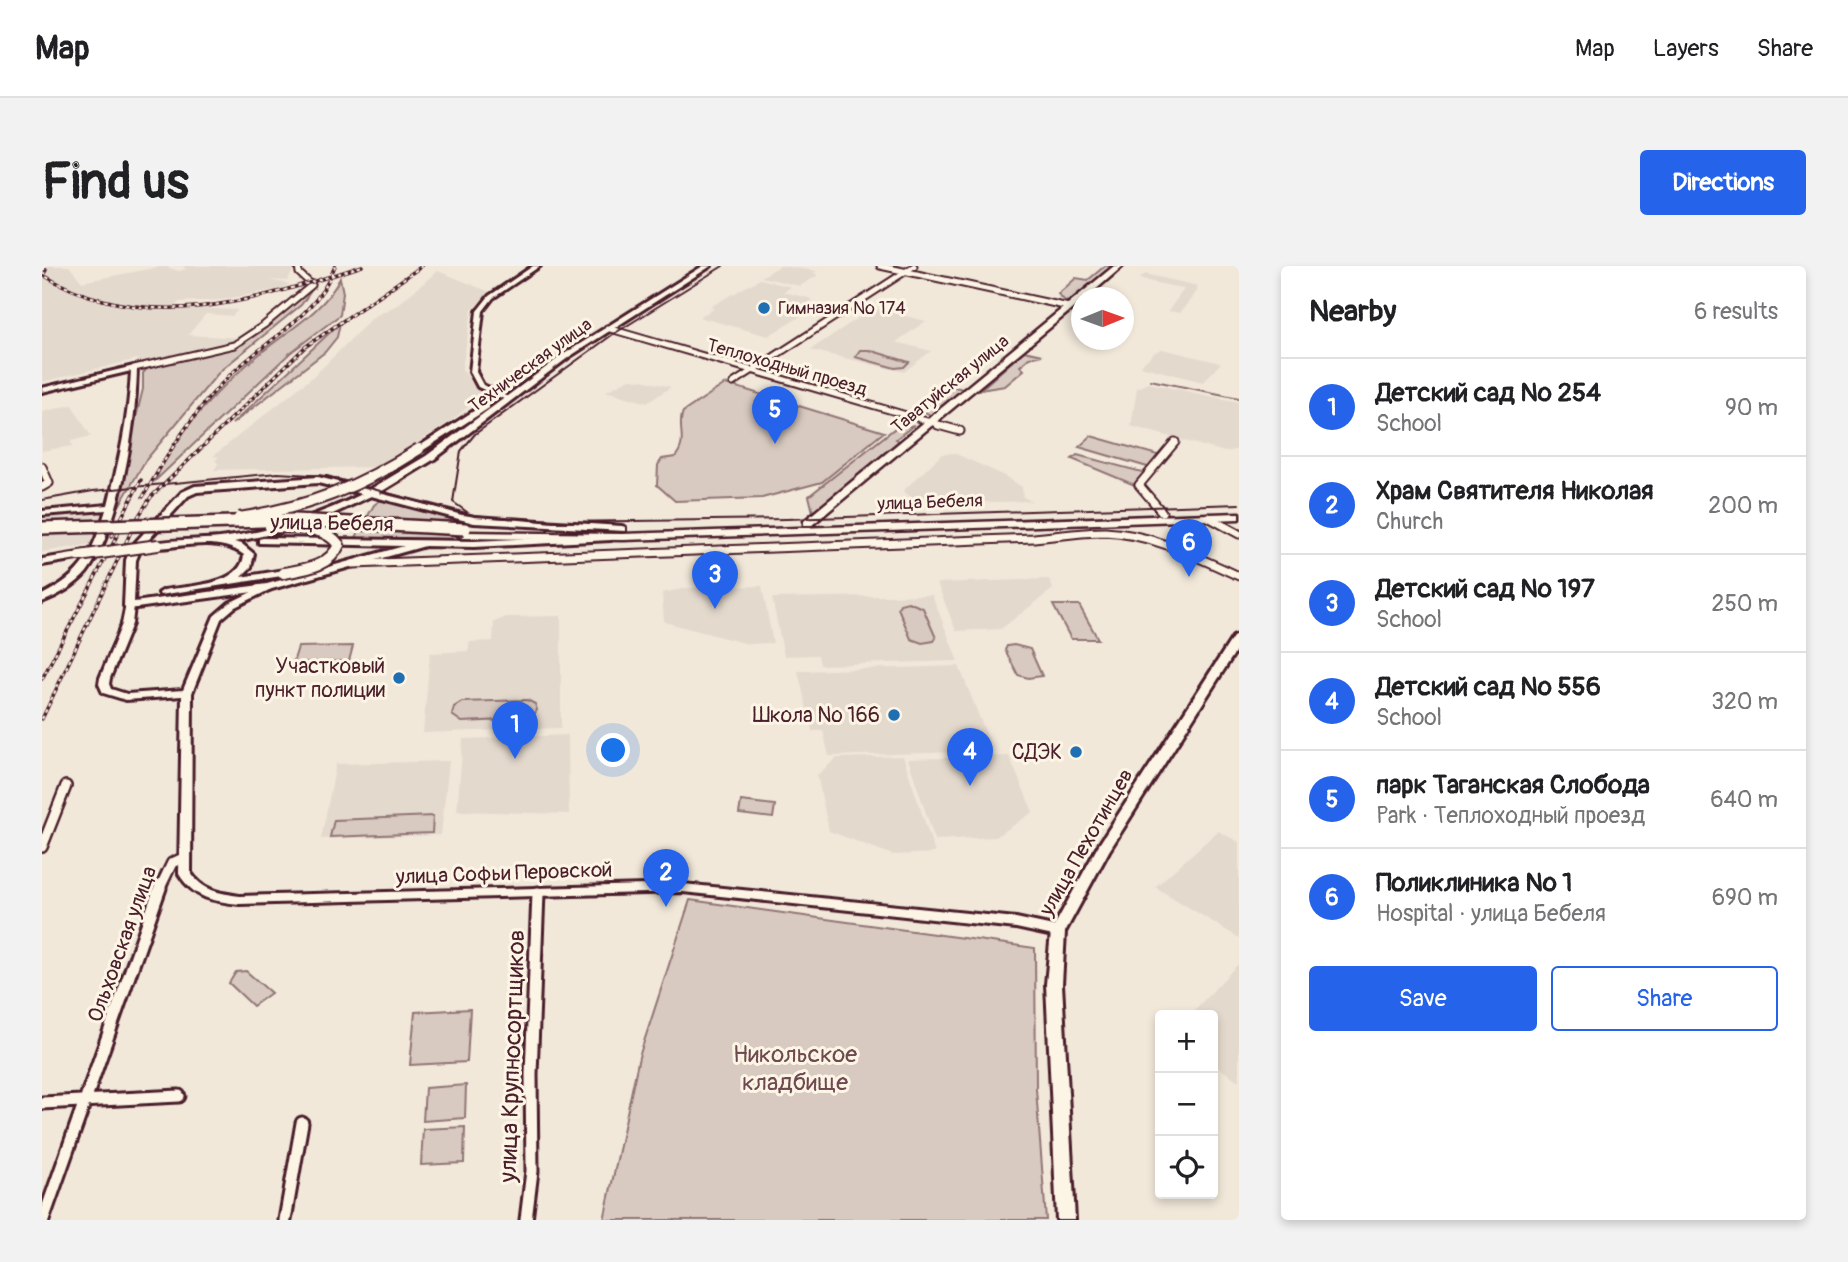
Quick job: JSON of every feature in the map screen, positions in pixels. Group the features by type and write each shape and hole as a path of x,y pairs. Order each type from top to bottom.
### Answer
{"main road":[{"name":"Техническая улица","path":"253,541 292,534 363,501 441,450 506,398 607,328 708,266"},
{"name":"Таватуйская улица","path":"810,527 931,422 1119,266"},
{"path":"184,522 267,514 324,500 367,482 487,405 506,398"},
{"name":"улица Бебеля","path":"129,603 131,560 136,547 189,491 307,480 336,483 474,520 622,533"},
{"name":"Техническая улица","path":"224,540 279,532 373,493"},
{"name":"улица Бебеля","path":"810,527 1239,509"},
{"name":"улица Бебеля","path":"464,532 622,533 1239,516"},
{"path":"42,528 184,522 308,521 464,532"},
{"path":"42,534 270,527 464,532"},
{"path":"129,603 320,564 335,555 339,545 337,540 326,533 270,527"},
{"name":"улица Бебеля","path":"42,562 204,540 543,543 622,533"},
{"path":"204,540 238,546 249,554 248,565 239,575 209,586"},
{"path":"129,603 268,587 422,544"},
{"name":"улица Пехотинцев","path":"1066,1220 1054,984 1058,932 1103,849 1239,637"}],"street":[{"path":"42,390 225,348 249,337 312,285 299,273 298,266"},
{"path":"506,398 480,386 473,372 480,311 491,297 537,266"},
{"path":"880,266 1069,307"},
{"path":"733,383 914,266"},
{"name":"Теплоходный проезд","path":"607,328 960,430"},
{"path":"42,599 65,587 83,571 96,552 111,507 133,401 134,368"},
{"path":"1162,512 1139,485 1175,442"},
{"path":"42,467 50,483 42,487"},
{"path":"42,513 111,507"},
{"path":"1208,517 1239,534"},
{"path":"354,564 1034,538 1096,531 1149,540 1239,576"},
{"name":"Ольховская улица","path":"43,1220 163,878 172,863 183,858 187,693 209,631 217,618 232,605 268,587"},
{"path":"129,603 127,624 105,678 107,691 126,697 187,693"},
{"path":"42,848 66,786"},
{"name":"улица Софьи Перовской","path":"183,858 185,874 192,887 210,897 240,900 683,888 1016,923 1058,932"},
{"name":"улица Крупносортщиков","path":"529,1219 538,893"},
{"path":"42,1103 179,1096"},
{"path":"285,1220 302,1123"}],"shaded area":[{"path":"42,266 69,266 82,282 164,266 179,271 186,269 183,266 296,266 287,281 268,280 290,284 280,289 221,300 179,302 174,307 238,310 232,316 206,314 188,335 245,338 225,347 149,363 136,363 138,359 42,382"},
{"path":"780,266 817,271 813,273 818,275 800,286 761,277"},
{"path":"438,271 490,292 472,310 462,369 482,396 448,423 380,467 214,470 218,464 215,460 219,457 213,456 315,375 373,317 397,305"},
{"path":"1145,274 1198,286 1198,290 1180,313 1168,311 1184,289 1139,279"},
{"name":"Гимназия № 174","path":"760,279 791,287 783,292 812,299 809,302 820,305 768,336 699,317 714,309 710,307"},
{"path":"873,308 926,321 896,342 931,351 904,372 810,350"},
{"path":"1162,349 1221,363 1203,382 1140,366"},
{"path":"630,379 671,387 647,403 606,391"},
{"path":"1148,383 1239,402 1239,449 1225,452 1131,426 1137,388"},
{"path":"72,405 91,436 71,441 72,446 42,451 42,412"},
{"path":"954,453 1003,475 1022,487 1023,497 1032,501 920,504 903,491 942,454"},
{"path":"104,511 92,544 42,552 42,516"},
{"path":"1049,579 1053,589 1001,629 956,631 937,583"},
{"path":"762,586 773,643 748,644 664,622 662,593 687,588"},
{"path":"932,595 958,661 820,665 818,655 784,656 772,598"},
{"path":"561,616 561,728 423,733 430,653 468,651 470,642 493,641 494,622 506,617"},
{"name":"Школа № 166","path":"959,666 993,751 829,756 823,731 812,731 798,671"},
{"path":"568,735 569,814 457,811 463,739"},
{"path":"903,756 935,853 893,855 829,831 817,775 837,758"},
{"path":"1009,756 1033,812 996,837 935,840 908,759"},
{"path":"449,761 441,835 321,839 336,764"},
{"path":"1218,831 1239,842 1239,938 1155,887"},
{"path":"1239,963 1239,1081 1218,1067 1218,1010 1195,1010"}],"green space":[{"path":"1105,266 1112,266 1087,287 1071,287 1069,302 1058,294 1076,278 1088,280"},
{"path":"340,278 343,293 340,315 290,353 156,480 173,446 201,410 248,363 316,310"},
{"path":"316,284 301,305 220,371 145,461 111,520 143,389 143,373 148,368 243,344"},
{"path":"340,323 337,337 325,352 232,424"},
{"path":"860,350 869,350 909,362 904,367 895,368 855,357"},
{"path":"1024,351 1042,355 1029,358 1020,366 1024,370 1005,386 980,390"},
{"path":"725,384 884,432 822,482 762,498 675,501 657,485 658,465 662,459 675,457 679,451 683,412"},
{"path":"947,385 963,389 932,416 918,408"},
{"path":"914,425 896,439 899,441 813,512 809,496 894,429"},
{"path":"1091,436 1161,456 1151,468 1079,447"},
{"path":"1077,455 1146,473 1137,486 1072,459"},
{"path":"382,499 474,522 548,527 467,524 461,542 355,539 374,505"},
{"path":"908,602 923,608 936,638 934,641 922,643 911,639 898,608 900,604"},
{"path":"1053,605 1079,605 1098,639 1071,639"},
{"path":"353,646 349,661 293,663 298,647"},
{"path":"1007,646 1030,649 1042,676 1028,678 1018,675 1005,650"},
{"path":"527,700 535,704 537,710 532,717 526,719 462,722 452,715 454,707 462,702"},
{"path":"741,801 775,805 773,818 739,814"},
{"path":"433,816 432,833 330,837 334,820"},
{"name":"Никольское кладбище","path":"690,900 1035,948 1036,1089 1046,1220 604,1220 639,1057"},
{"path":"246,971 271,993 253,1006 229,983 236,972"},
{"path":"470,1009 467,1062 410,1065 415,1012"},
{"path":"466,1085 465,1118 423,1121 425,1088"},
{"path":"465,1127 464,1163 421,1165 423,1129"}],"waterway":[{"path":"1150,380 1239,398"}],"tram line":[{"path":"467,512 453,502 461,451 475,434 612,335 723,266"},
{"path":"42,500 93,491 278,473 327,476 462,514 553,522 787,519 1239,504"}],"railway":[{"path":"330,276 335,266"},
{"path":"330,276 362,266"},
{"path":"42,719 138,517 151,497 305,347 422,266"},
{"path":"42,268 46,270 43,275 82,294 121,304 161,308 242,300 330,276"},
{"path":"143,497 171,450 203,405 242,364 302,314 315,300 330,276"},
{"path":"112,536 141,480"},
{"path":"42,679 120,530"}],"place":[{"name":"Гимназия № 174","path":"764,308"},
{"name":"парк Таганская Слобода","path":"775,444"},
{"name":"Поликлиника № 1","path":"1189,577"},
{"name":"Детский сад № 197","path":"715,609"},
{"name":"Участковый пункт полиции","path":"399,678"},
{"name":"Школа № 166","path":"894,715"},
{"name":"СДЭК","path":"1076,752"},
{"name":"Детский сад № 254","path":"515,759"},
{"name":"Детский сад № 556","path":"970,786"},
{"name":"Храм Святителя Николая","path":"666,907"}]}
